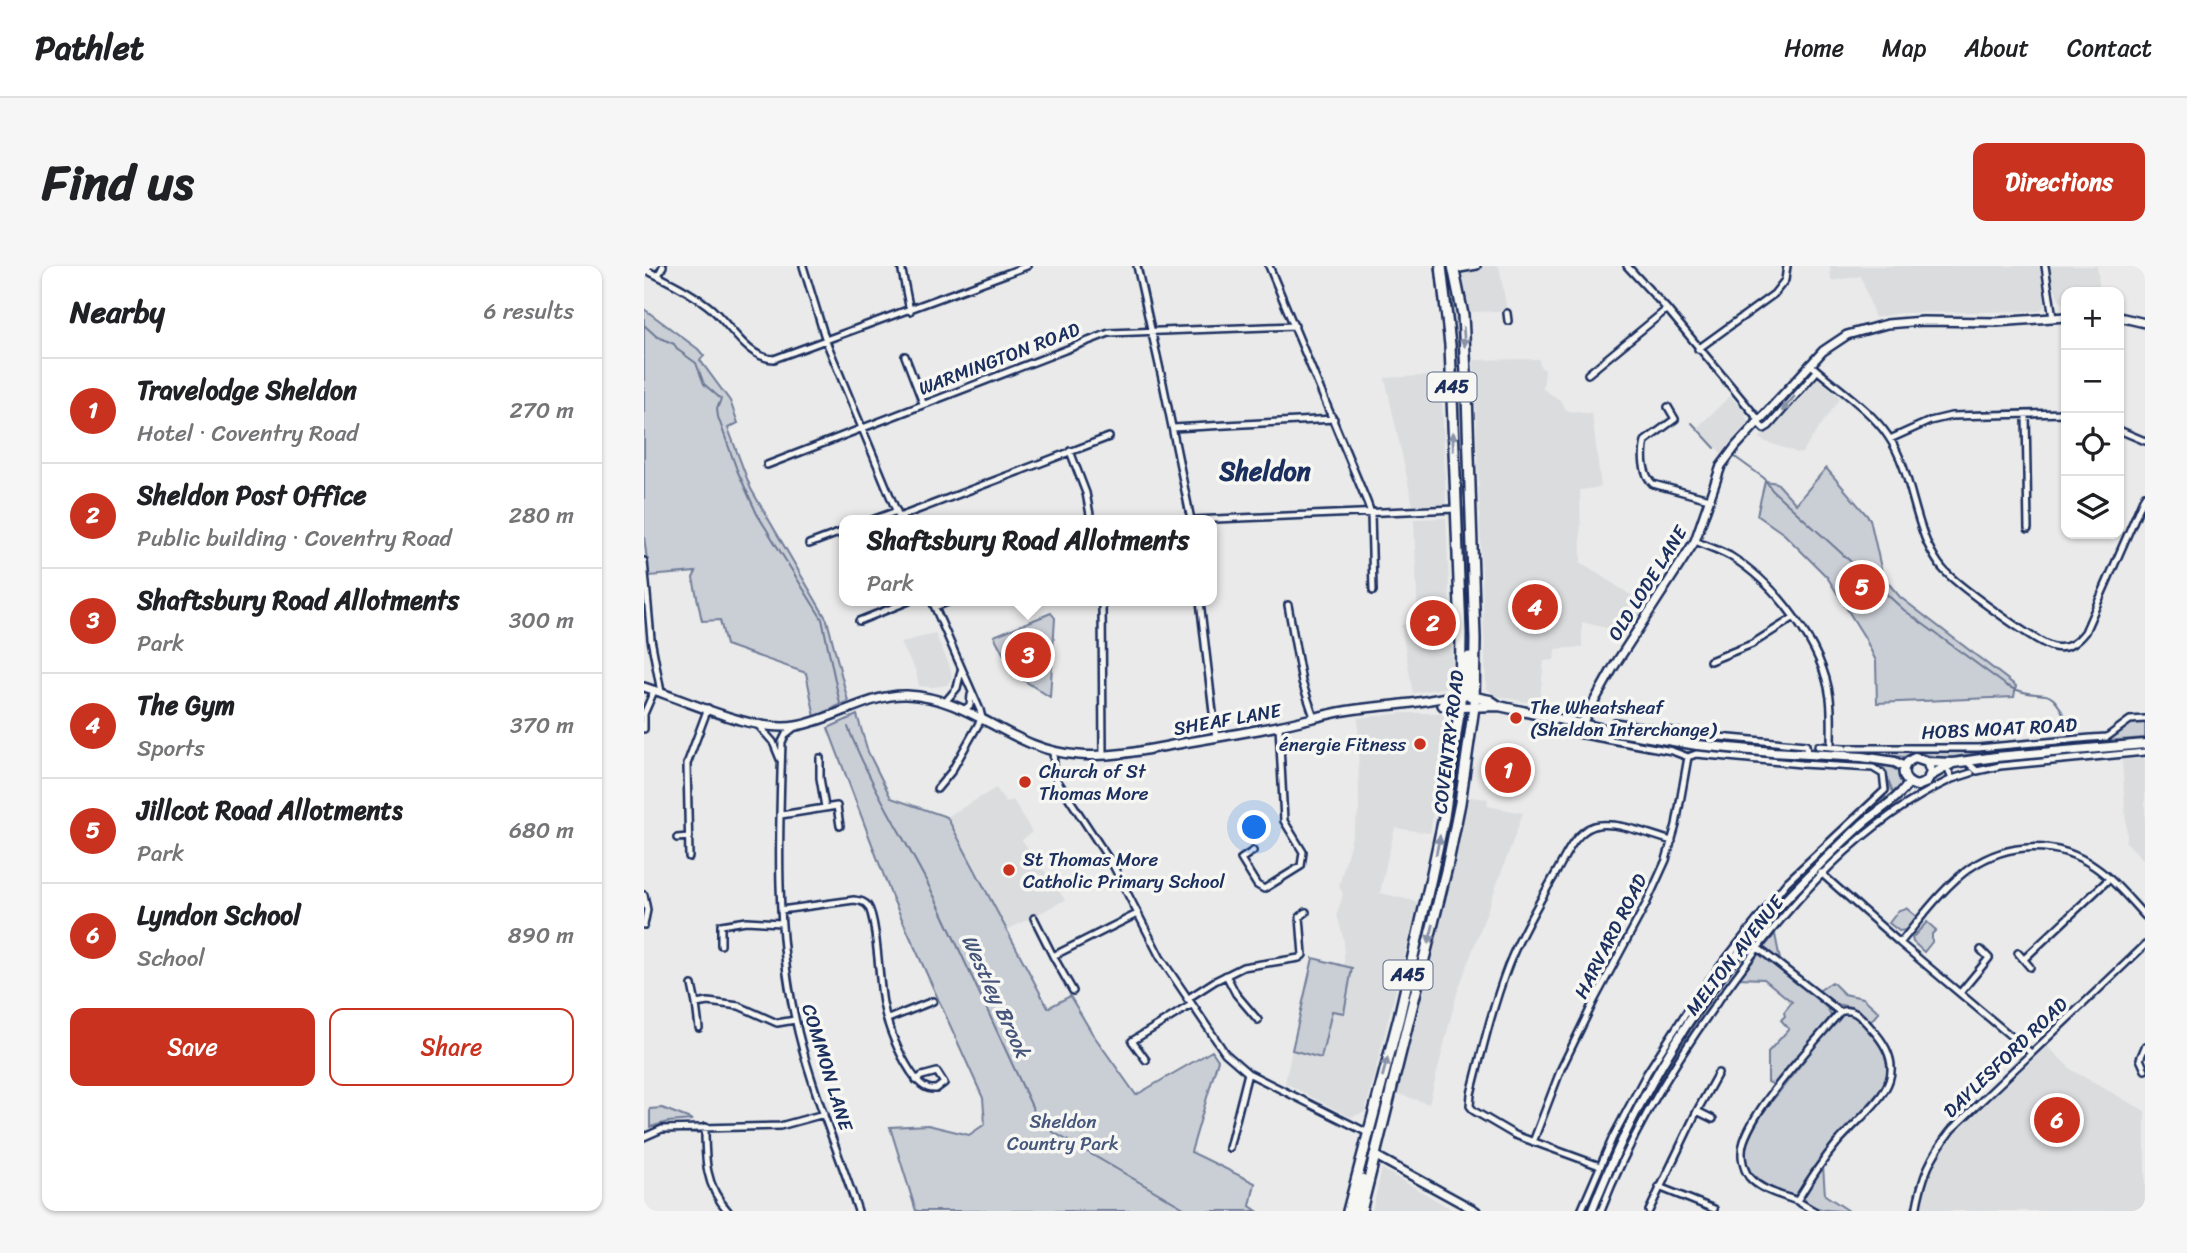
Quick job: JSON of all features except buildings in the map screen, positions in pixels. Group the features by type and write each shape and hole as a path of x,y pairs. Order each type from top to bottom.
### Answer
{"highway":[{"name":"COVENTRY ROAD","path":"1361,1211 1447,867 1468,701 1473,600 1441,266"},
{"name":"A45","path":"1454,268 1464,330 1469,473 1462,506"},
{"name":"COVENTRY ROAD","path":"1348,1211 1399,1017 1444,817 1451,797 1468,701 1461,633 1465,612 1462,506"},
{"path":"1443,701 1468,701"},
{"path":"1354,1211 1368,1160 1376,1156"}],"main road":[{"path":"1468,701 1672,746 1806,750 1873,758 1895,762 1904,767"},
{"name":"HOBS MOAT ROAD","path":"1927,762 1953,763 2130,749 2145,744"},
{"path":"1915,758 1927,762 1931,769 1930,776 1922,785 1909,783 1904,775 1904,767 1915,758"},
{"name":"HOBS MOAT ROAD","path":"1930,776 1953,763"}],"street":[{"path":"658,276 663,266"},
{"path":"803,266 826,341 899,515"},
{"path":"901,266 910,311"},
{"path":"644,269 688,291 710,307 758,357 774,359 1027,266"},
{"path":"1137,266 1190,515"},
{"path":"1269,266 1371,513 1373,591"},
{"path":"1454,268 1477,266"},
{"path":"1627,266 1667,309 1758,421"},
{"path":"1699,349 1774,293 1785,280 1787,266"},
{"path":"2045,266 2053,318"},
{"path":"1588,374 1667,309"},
{"path":"1507,313 1508,321"},
{"name":"OLD LODE LANE","path":"1581,724 1613,668 1695,541 1721,466 1758,421 1834,341 1887,324 1923,321 1996,322 2061,317"},
{"path":"2124,318 2145,323"},
{"name":"WARMINGTON ROAD","path":"767,465 1109,333 1294,326"},
{"path":"905,356 923,403"},
{"path":"1810,364 1881,426 1890,439 1906,475 1927,544 1942,569 1965,589 2046,646 2065,648 2074,644 2085,632 2145,495"},
{"name":"OLD LODE LANE","path":"1758,421 1764,429 1769,426 1817,371"},
{"path":"1668,407 1675,419 1645,441 1642,453 1647,479 1653,484 1709,499"},
{"path":"1890,439 1939,418 1993,414 2061,414"},
{"path":"2026,414 2028,529"},
{"path":"1173,428 1334,419"},
{"path":"2124,432 2145,441"},
{"path":"902,515 1109,437"},
{"path":"1070,451 1086,494 1090,515"},
{"path":"1217,519 1371,513 1462,506"},
{"path":"809,544 839,533"},
{"path":"1695,541 1730,556 1753,573 1774,593 1806,634 1822,667 1830,697 1831,747"},
{"path":"644,561 658,691 644,714 644,729"},
{"path":"1288,605 1302,682 1314,718"},
{"path":"859,621 896,606"},
{"path":"934,779 938,787 951,772 982,718 981,710 935,606"},
{"path":"1102,606 1103,755"},
{"path":"1201,606 1216,738"},
{"path":"1710,661 1752,644 1793,618"},
{"path":"946,701 957,688 961,670"},
{"name":"SHEAF LANE","path":"644,687 759,726 776,728 796,726 837,715 890,695 921,696 946,701 965,709 1009,735 1041,748 1081,755 1103,755 1216,738 1365,708 1443,701"},
{"path":"965,709 972,700 971,688"},
{"path":"689,857 687,764 708,708"},
{"name":"HOBS MOAT ROAD","path":"1818,746 1978,748 2107,737 2130,720 2145,719"},
{"path":"1613,731 1615,722 1806,750"},
{"path":"1581,724 1578,734 1672,746 1688,757 1696,754 1873,768 1881,771 1885,790 1891,800"},
{"path":"759,726 773,742 782,762"},
{"name":"COMMON LANE","path":"796,726 786,734 782,742 781,923 795,1020 858,1211"},
{"path":"1253,851 1241,859 1260,888 1264,889 1301,866 1303,852 1284,821 1279,726"},
{"path":"1696,754 1701,746"},
{"name":"MELTON AVENUE","path":"1601,1211 1644,1116 1683,1050 1756,947 1823,874 1884,818 1928,790 1974,772 2000,766 2130,749 2145,752"},
{"path":"1053,752 1055,777 1114,867 1160,957 1225,1053 1248,1073 1368,1133"},
{"name":"HARVARD ROAD","path":"1533,1142 1561,1069 1666,860 1688,757"},
{"path":"820,758 825,807"},
{"path":"1966,761 1974,772"},
{"path":"812,769 820,770"},
{"path":"951,772 960,777"},
{"path":"1949,772 1952,779"},
{"name":"MELTON AVENUE","path":"1592,1211 1651,1085 1686,1028 1749,941 1816,868 1903,792 1909,783"},
{"name":"MELTON AVENUE","path":"1581,1211 1606,1153 1647,1073 1698,994 1787,882 1885,790"},
{"path":"836,799 839,826"},
{"path":"781,814 837,806"},
{"path":"1600,1166 1514,1135 1478,1114 1470,1106 1471,1094 1485,1038 1509,963 1541,898 1577,838 1585,830 1608,825 1672,841"},
{"path":"677,838 689,837"},
{"path":"1900,943 1968,869 1997,854 2031,847 2059,849 2095,867 2145,916"},
{"path":"1816,868 2031,1053"},
{"path":"2024,959 2109,879"},
{"path":"644,895 644,925"},
{"path":"781,910 854,900 868,906 883,1006 900,1055 916,1080 923,1086 930,1090 941,1087 944,1083 937,1072 916,1080"},
{"path":"1146,1060 1132,1041 1226,975 1243,967 1299,958 1303,955 1300,918 1307,912"},
{"path":"1053,956 1137,914"},
{"path":"1034,918 1073,991"},
{"path":"721,945 721,925 746,921 781,923"},
{"path":"1749,941 1840,1012"},
{"name":"DAYLESFORD ROAD","path":"1916,1211 1926,1168 1952,1129 2145,945"},
{"path":"1960,993 1989,958 1980,950"},
{"path":"2018,953 2030,967"},
{"path":"1226,975 1236,993 1258,1020"},
{"path":"692,985 699,1028"},
{"path":"888,1019 933,1001"},
{"path":"695,1004 708,1002 739,1006 777,1023 795,1020"},
{"path":"1797,1201 1821,1163 1882,1095 1891,1073 1892,1061 1885,1042 1854,1012 1840,1012 1771,1096 1744,1141 1743,1162 1749,1176 1769,1190 1814,1211"},
{"path":"2145,1047 2140,1059 2145,1070"},
{"path":"1229,1148 1248,1073"},
{"path":"1648,1211 1717,1075 1725,1083"},
{"path":"1697,1111 1713,1119"},
{"path":"644,1137 662,1129 780,1126 824,1114"},
{"path":"705,1127 706,1173 713,1191 728,1211"},
{"path":"1606,1153 1615,1157"},
{"path":"1376,1156 1476,1211"},
{"path":"1595,1178 1603,1183"},
{"path":"1659,1187 1714,1209"}],"shaded area":[{"path":"1458,266 1499,266 1507,311 1467,312"},
{"path":"1830,266 2039,266 2044,307 2039,311 1899,313 1875,318 1861,276 1831,281"},
{"path":"2049,266 2097,266 2099,287 2061,287 2061,302"},
{"path":"1539,359 1540,367 1545,370 1543,389 1560,400 1567,411 1592,414 1601,487 1580,490 1581,563 1646,605 1627,633 1582,622 1582,647 1555,649 1554,660 1544,661 1539,705 1494,695 1486,687 1474,360"},
{"path":"1441,375 1446,504 1413,505 1385,378"},
{"path":"1819,379 1840,398 1801,454 1760,438 1813,380"},
{"path":"1730,396 1745,412 1748,423 1721,453 1698,427"},
{"path":"1446,518 1453,681 1448,687 1413,693 1401,625 1418,622 1414,519"},
{"path":"935,633 952,677 947,685 919,686 916,671 900,643"},
{"path":"1404,713 1446,715 1448,723 1430,833 1395,828 1387,860 1380,893 1418,902 1365,1112 1350,1117 1285,1083 1292,1050 1321,1058 1332,1010 1344,1012 1352,969 1344,966 1344,941 1337,914 1343,894 1339,886 1359,810 1358,718"},
{"path":"2145,758 2145,861 2125,841 2127,838 2122,760"},
{"name":"St Thomas More Catholic Primary School","path":"996,788 1006,803 1013,800 1032,832 1022,840 1065,900 1005,931 947,817"},
{"path":"1469,797 1488,799 1487,806 1523,813 1457,993 1429,1104 1396,1093"},
{"path":"2047,1046 2073,1071 2145,1111 2145,1211 1921,1211 1930,1174 1940,1154 1959,1130"},
{"path":"1382,1169 1455,1211 1372,1211"}],"green space":[{"path":"1449,301 1452,301 1453,308 1457,307 1459,310 1465,425 1463,493 1460,505 1454,344"},
{"path":"644,309 704,356 700,360 730,401 738,423 728,428 751,489 827,620 848,701 815,717 806,673 726,645 720,620 702,621 693,578 696,572 649,576 644,537"},
{"path":"1826,468 1870,519 1883,577 1900,597 2016,686 2014,697 1877,703 1876,661 1827,577 1784,534 1757,515 1765,481 1777,483 1796,504"},
{"path":"1467,506 1470,586 1467,600 1463,509"},
{"path":"1051,613 1055,618 1050,697 1014,674 994,636"},
{"name":"Sheldon Country Park","path":"857,715 868,752 891,798 947,817 1048,1008 1070,996 1092,1033 1136,1095 1212,1051 1218,1060 1191,1152 1255,1183 1250,1206 1257,1211 916,1211 890,1127 928,1125 969,1135 985,1124 983,1098 892,897 828,728"},
{"path":"2145,720 2145,738 2106,741 2129,722"},
{"path":"1866,750 1974,750 1977,753 1944,759 1915,752 1904,757 1866,753"},
{"path":"1865,762 1897,771 1901,781 1900,789 1893,793 1884,768 1864,765"},
{"path":"1885,797 1887,799 1831,848 1750,934 1721,973 1642,1095 1611,1152 1625,1117 1647,1079 1684,1021 1735,951 1790,886 1820,855"},
{"path":"1442,869 1375,1145 1368,1147 1434,881 1438,882"},
{"path":"1906,908 1917,917 1906,930 1899,931 1889,923 1899,910"},
{"path":"1927,922 1936,930 1932,934 1932,942 1924,952 1912,938"},
{"path":"1775,934 1780,960 1817,992 1832,982 1844,994 1863,998 1879,1012 1870,1022 1854,1008 1834,1003 1823,996 1819,1001 1831,1016 1776,1086 1768,1082 1768,1052 1789,1029 1781,1020 1792,1002 1764,979 1739,978"},
{"path":"1747,950 1750,952 1670,1068 1599,1211 1596,1211 1627,1142 1662,1075"},
{"path":"1313,958 1352,968 1344,1013 1332,1011 1321,1058 1292,1050"},
{"path":"1840,1015 1852,1015 1869,1030 1882,1045 1888,1062 1885,1085 1817,1163 1798,1195 1789,1196 1769,1188 1751,1173 1746,1162 1746,1144 1757,1120"},
{"path":"662,1108 693,1120 650,1127 650,1109"},
{"path":"1823,1166 1825,1195 1849,1211 1816,1208 1803,1197"}],"waterway":[{"name":"Westley Brook","path":"644,325 656,336 674,344 696,363 704,384 721,399 717,409 718,417 737,470 757,514 822,619 840,704"},
{"path":"1692,423 1715,448"},
{"path":"1735,457 1764,478 1772,490 1904,610 2007,686 2051,697 2071,730"},
{"name":"Westley Brook","path":"848,727 868,774 929,885 1039,1122 1189,1211"}],"place":[{"name":"Jillcot Road Allotments","path":"1862,587"},
{"name":"The Gym","path":"1535,607"},
{"name":"Sheldon Post Office","path":"1433,623"},
{"name":"Shaftsbury Road Allotments","path":"1028,655"},
{"name":"The Wheatsheaf (Sheldon Interchange)","path":"1516,718"},
{"name":"énergie Fitness","path":"1420,744"},
{"name":"Travelodge Sheldon","path":"1508,770"},
{"name":"Church of St Thomas More","path":"1025,782"},
{"name":"St Thomas More Catholic Primary School","path":"1009,870"},
{"name":"Lyndon School","path":"2057,1120"}],"district":[{"name":"Sheldon","path":"1265,471"}]}
